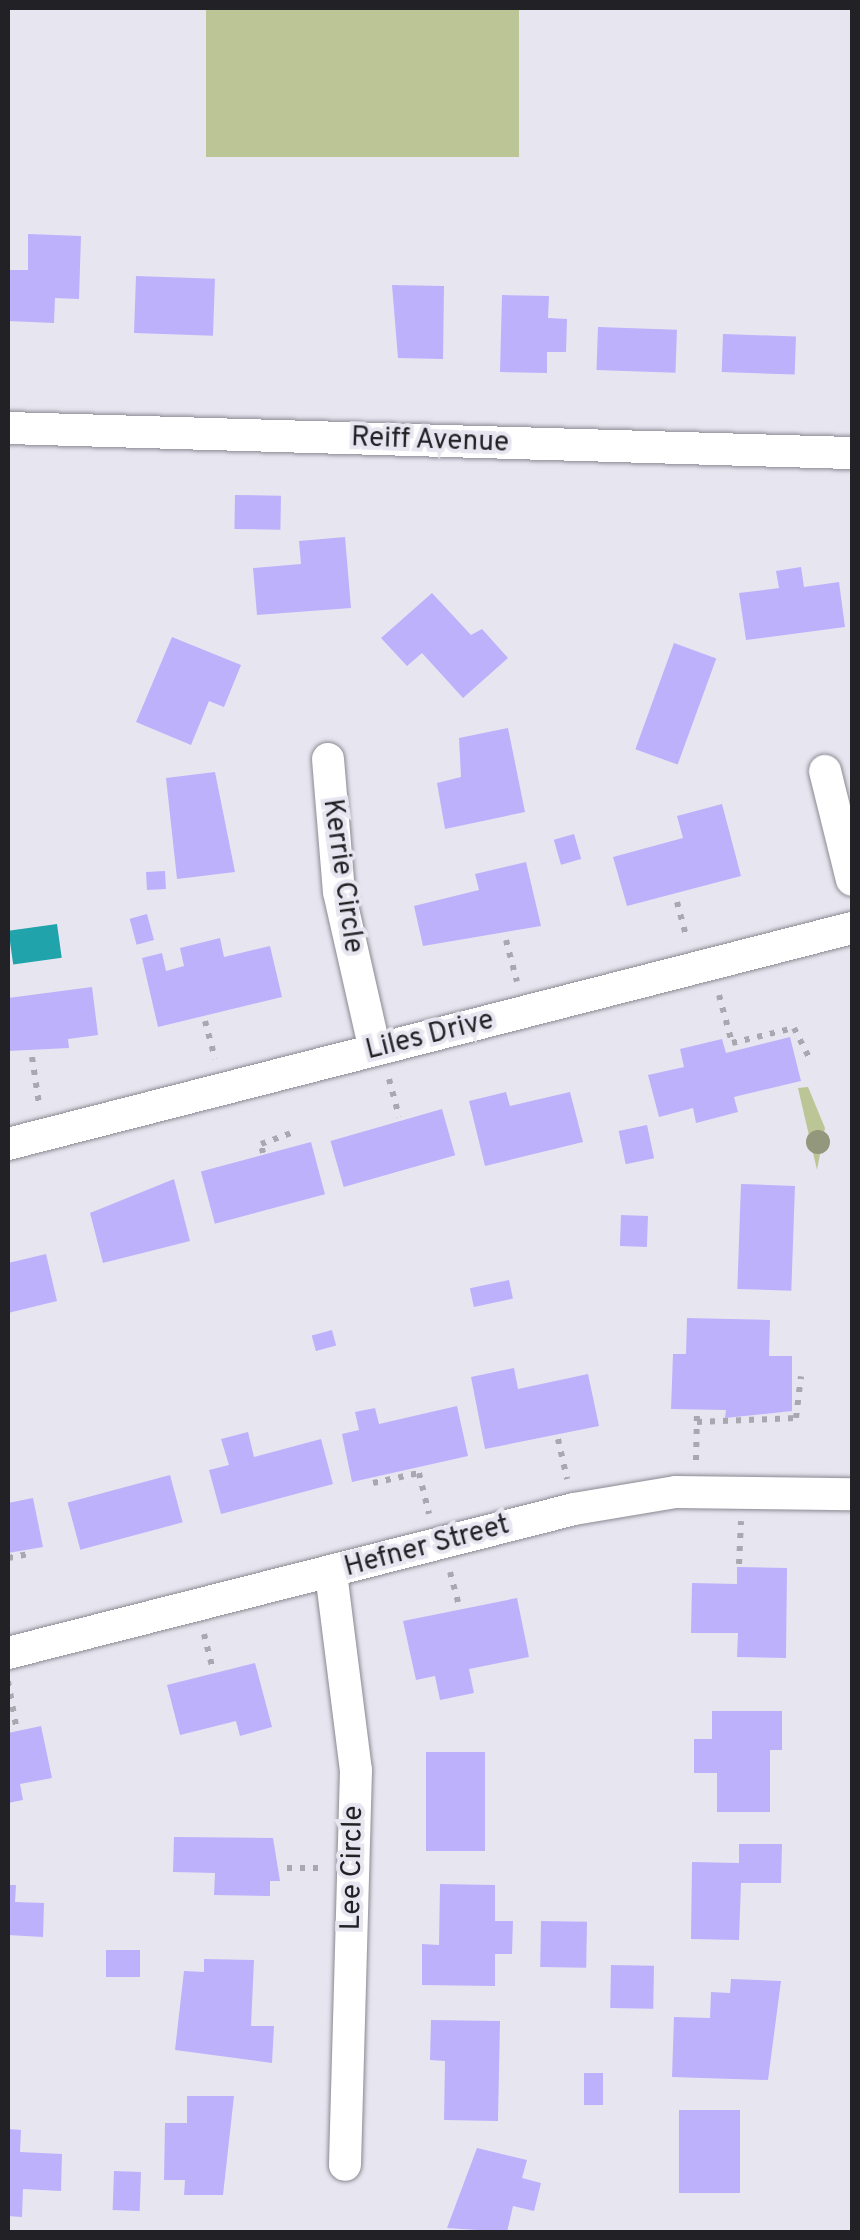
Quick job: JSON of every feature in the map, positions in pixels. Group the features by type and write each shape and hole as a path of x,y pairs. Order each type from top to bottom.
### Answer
{"street":[{"name":"Reiff Avenue","path":"8,428 852,454"},
{"name":"Kerrie Circle","path":"328,759 339,892 375,1050"},
{"path":"826,771 852,880"},
{"name":"Liles Drive","path":"8,1144 852,928"},
{"name":"Hefner Street","path":"8,1654 574,1509 694,1492 852,1494"},
{"name":"Lee Circle","path":"331,1573 356,1770 345,2165"}],"path":[{"path":"506,940 524,1012"},
{"path":"710,965 732,1043 794,1028 811,1062"},
{"path":"32,1057 43,1135"},
{"path":"263,1153 261,1144 290,1132"},
{"path":"694,1492 698,1418 796,1418 801,1376"},
{"path":"558,1439 574,1509"},
{"path":"373,1483 419,1472 437,1544"},
{"path":"8,1558 29,1554"},
{"path":"8,1680 16,1726"}],"green space":[{"path":"206,8 519,8 519,157 206,157"},
{"path":"808,1087 825,1128 817,1170 798,1088"}],"water":[{"path":"57,924 62,958 13,964 8,931"}],"building":[{"path":"28,234 81,236 79,299 55,298 54,323 8,321 8,270 28,270"},
{"path":"136,276 215,279 213,336 134,333"},
{"path":"392,285 444,286 443,359 398,358"},
{"path":"502,295 549,296 548,318 567,319 566,352 547,352 547,373 500,372"},
{"path":"598,327 677,330 675,373 596,370"},
{"path":"723,334 796,337 795,375 722,372"},
{"path":"235,495 281,496 280,530 234,529"},
{"path":"345,537 351,608 257,615 253,568 301,564 299,541"},
{"path":"801,567 804,587 839,582 845,627 746,640 739,593 779,588 776,571"},
{"path":"432,593 471,635 482,629 508,658 463,698 422,653 407,666 381,638"},
{"path":"172,637 241,665 224,707 209,701 191,745 136,722"},
{"path":"674,643 716,658 678,765 635,749"},
{"path":"508,728 525,812 445,829 437,783 461,777 459,738"},
{"path":"215,772 235,872 177,879 166,778"},
{"path":"722,804 741,876 627,906 613,857 683,838 677,816"},
{"path":"574,834 581,859 561,865 554,840"},
{"path":"526,862 541,926 423,946 414,906 479,890 475,874"},
{"path":"165,871 166,889 147,890 146,872"},
{"path":"147,914 154,940 137,945 130,919"},
{"path":"220,938 224,957 270,946 282,997 158,1027 142,958 162,953 166,971 184,966 180,948"},
{"path":"92,987 98,1035 68,1039 69,1048 8,1051 8,998"},
{"path":"790,1037 801,1081 734,1097 738,1112 696,1123 693,1108 659,1117 648,1075 684,1067 680,1049 722,1039 726,1053"},
{"path":"506,1092 510,1106 570,1092 583,1142 485,1166 469,1101"},
{"path":"442,1109 455,1155 344,1187 330,1141"},
{"path":"647,1125 654,1158 626,1164 619,1131"},
{"path":"311,1142 325,1194 215,1224 201,1172"},
{"path":"174,1179 190,1241 103,1263 90,1213"},
{"path":"741,1184 795,1186 791,1291 737,1289"},
{"path":"621,1215 648,1216 647,1247 620,1246"},
{"path":"46,1254 57,1301 8,1313 8,1263"},
{"path":"509,1280 513,1299 474,1307 470,1288"},
{"path":"687,1318 770,1320 769,1356 792,1356 792,1411 725,1418 726,1410 671,1409 673,1354 686,1354"},
{"path":"332,1330 336,1345 316,1351 312,1335"},
{"path":"514,1368 518,1389 588,1374 599,1426 485,1449 471,1377"},
{"path":"457,1406 468,1456 352,1482 342,1434 359,1430 355,1412 375,1408 379,1424"},
{"path":"248,1432 254,1457 321,1439 333,1484 221,1514 209,1470 229,1465 221,1439"},
{"path":"170,1475 183,1522 80,1550 68,1502"},
{"path":"33,1498 43,1547 8,1553 8,1503"},
{"path":"737,1567 787,1568 786,1658 737,1657 738,1633 691,1633 692,1583 737,1584"},
{"path":"517,1598 529,1657 469,1669 474,1693 440,1700 435,1676 416,1680 403,1621"},
{"path":"255,1663 272,1727 240,1736 236,1721 180,1735 167,1685"},
{"path":"712,1711 782,1711 782,1750 770,1750 770,1812 717,1812 717,1773 694,1773 694,1739 712,1739"},
{"path":"41,1726 52,1778 20,1784 23,1800 8,1803 8,1733"},
{"path":"426,1752 485,1752 485,1851 426,1851"},
{"path":"174,1837 273,1838 280,1881 270,1881 270,1896 214,1895 215,1873 173,1872"},
{"path":"739,1844 782,1844 781,1883 741,1883 739,1940 691,1939 692,1862 739,1863"},
{"path":"440,1884 495,1885 495,1921 513,1921 512,1954 495,1954 495,1986 422,1985 422,1944 439,1945"},
{"path":"8,1885 16,1885 15,1902 44,1903 43,1937 8,1935"},
{"path":"541,1921 587,1922 586,1968 540,1967"},
{"path":"106,1950 140,1950 140,1977 106,1977"},
{"path":"204,1959 254,1960 251,2026 274,2026 272,2063 175,2050 184,1971 204,1972"},
{"path":"611,1965 654,1966 653,2009 610,2008"},
{"path":"731,1979 781,1981 768,2080 672,2077 674,2017 710,2018 711,1992 730,1993"},
{"path":"431,2020 500,2021 498,2121 444,2120 445,2061 430,2060"},
{"path":"584,2073 603,2073 603,2105 584,2105"},
{"path":"187,2096 234,2096 223,2195 184,2195 185,2180 164,2180 165,2123 187,2123"},
{"path":"679,2110 740,2110 740,2193 679,2193"},
{"path":"8,2129 21,2130 20,2152 62,2154 61,2191 23,2189 22,2217 8,2216"},
{"path":"477,2148 527,2160 522,2178 541,2183 534,2211 513,2206 507,2232 447,2228"},
{"path":"114,2171 141,2172 140,2211 113,2210"}]}
